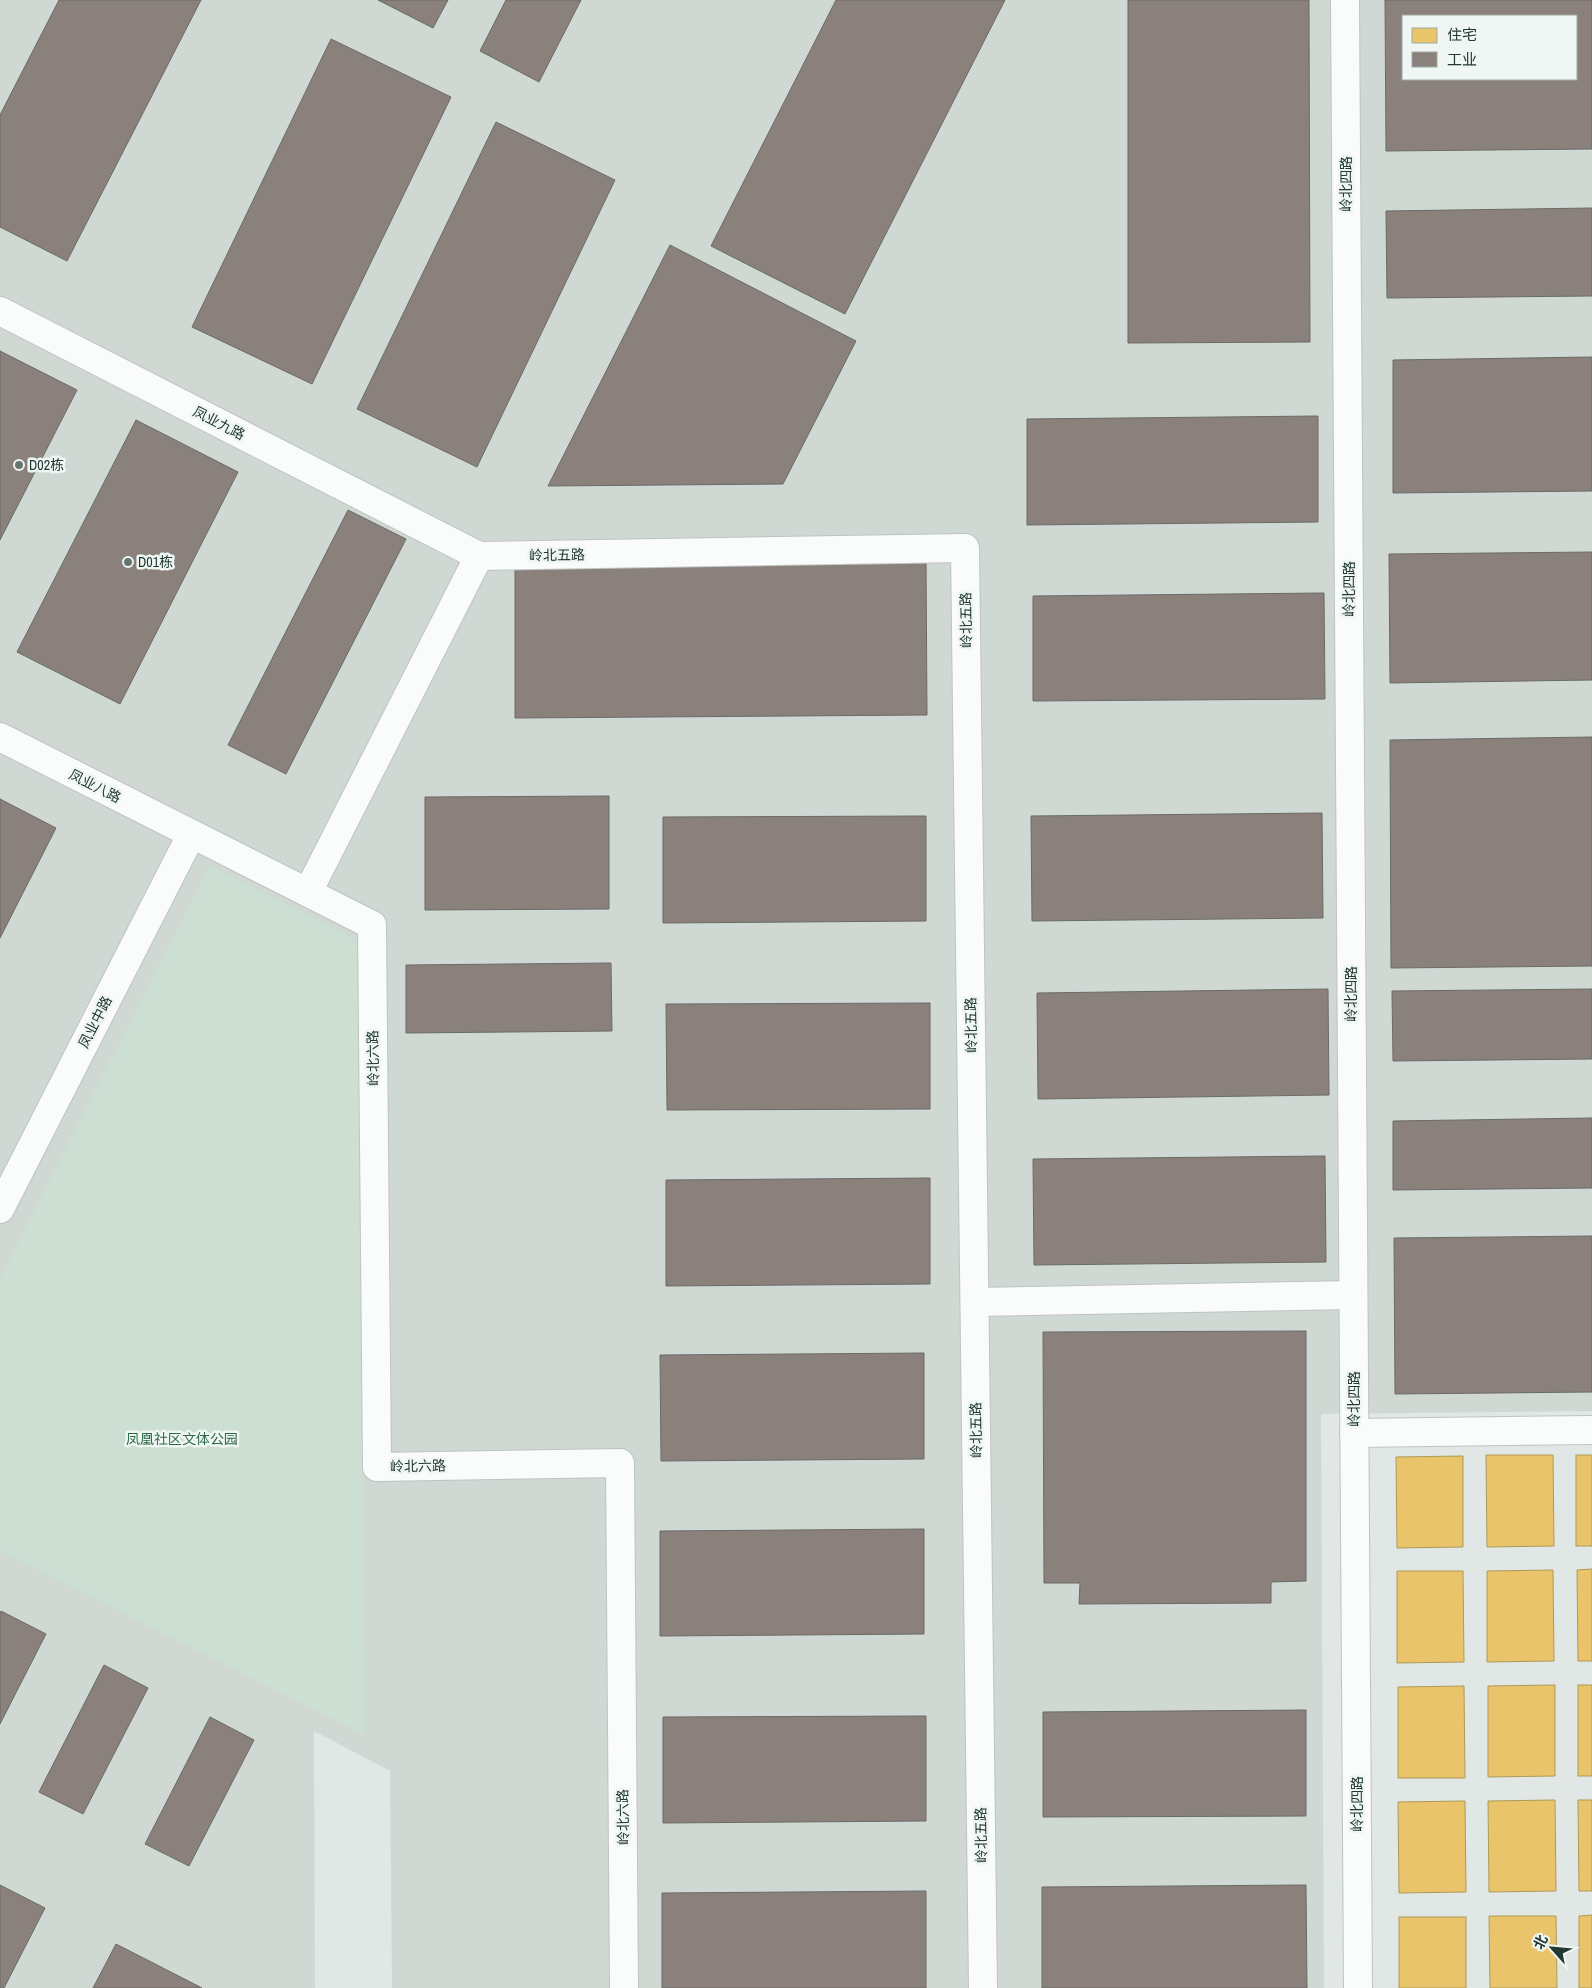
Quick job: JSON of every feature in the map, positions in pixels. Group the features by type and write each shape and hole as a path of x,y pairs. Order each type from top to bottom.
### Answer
{"lane":[{"name":"岭北四路","path":"1345,0 1358,1988"},
{"name":"凤业九路","path":"0,311 479,556"},
{"name":"岭北五路","path":"479,556 965,548 984,1988"},
{"path":"308,892 479,556"},
{"name":"凤业八路","path":"0,737 191,835"},
{"name":"岭北六路","path":"191,835 372,924 377,1467 620,1463 624,1988"},
{"name":"凤业中路","path":"0,1209 191,835"},
{"path":"974,1302 1353,1295"},
{"path":"1354,1433 1592,1430"}],"shaded area":[{"path":"0,0 1592,0 1592,1411 1321,1414 1324,1988 392,1988 390,1771 314,1731 315,1988 0,1988"}],"green space":[{"name":"凤凰社区文体公园","path":"209,866 360,942 365,1735 0,1551 0,1279"}],"building: 住宅":[{"path":"1486,1455 1553,1455 1554,1546 1487,1547"},
{"path":"1576,1455 1592,1455 1592,1546 1576,1546"},
{"path":"1463,1456 1463,1547 1397,1548 1396,1457"},
{"path":"1592,1569 1592,1661 1578,1661 1577,1570"},
{"path":"1553,1570 1554,1661 1487,1662 1487,1571"},
{"path":"1397,1571 1463,1571 1464,1662 1397,1663"},
{"path":"1555,1685 1555,1776 1488,1777 1488,1686"},
{"path":"1578,1685 1592,1685 1592,1776 1578,1776"},
{"path":"1464,1686 1465,1778 1398,1778 1398,1687"},
{"path":"1555,1800 1556,1891 1489,1892 1488,1801"},
{"path":"1578,1800 1592,1800 1592,1891 1579,1891"},
{"path":"1465,1801 1466,1892 1399,1893 1398,1802"},
{"path":"1592,1915 1592,1988 1579,1988 1579,1916"},
{"path":"1489,1916 1556,1916 1557,1988 1490,1988"},
{"path":"1399,1917 1466,1917 1466,1988 1399,1988"}],"building: 工业":[{"path":"59,0 201,0 67,261 0,227 0,115"},
{"path":"378,0 448,0 433,28"},
{"path":"506,0 581,0 539,82 480,51"},
{"path":"836,0 1005,0 845,314 711,246"},
{"path":"1128,0 1309,0 1310,342 1128,343"},
{"path":"1385,0 1592,0 1592,149 1386,151"},
{"path":"331,39 451,97 312,384 192,327"},
{"path":"496,122 615,180 477,467 357,409"},
{"path":"1592,208 1592,296 1387,298 1386,211"},
{"path":"670,245 856,341 783,484 548,486"},
{"name":"D02栋","path":"0,351 77,390 0,540"},
{"path":"1592,357 1592,491 1393,493 1393,360"},
{"path":"1318,416 1318,522 1027,525 1027,419"},
{"name":"D01栋","path":"136,420 238,472 120,704 17,652"},
{"path":"348,510 406,539 286,774 228,745"},
{"path":"1592,552 1592,680 1390,683 1389,554"},
{"path":"926,558 927,715 515,718 515,560"},
{"path":"1324,593 1325,699 1033,701 1033,596"},
{"path":"1592,737 1592,966 1391,968 1390,740"},
{"path":"609,796 609,909 425,910 425,797"},
{"path":"0,799 56,828 0,938"},
{"path":"1322,813 1323,918 1032,921 1031,816"},
{"path":"926,816 926,921 663,923 663,817"},
{"path":"611,963 612,1031 406,1033 406,965"},
{"path":"1328,989 1329,1095 1038,1099 1037,993"},
{"path":"1592,989 1592,1059 1393,1061 1392,991"},
{"path":"930,1003 930,1109 667,1110 666,1004"},
{"path":"1592,1118 1592,1188 1393,1190 1393,1121"},
{"path":"1325,1156 1326,1262 1034,1265 1033,1159"},
{"path":"930,1178 930,1284 666,1286 666,1180"},
{"path":"1592,1236 1592,1392 1395,1394 1394,1238"},
{"path":"1306,1331 1306,1581 1271,1582 1271,1603 1079,1604 1080,1583 1044,1583 1043,1332"},
{"path":"924,1353 924,1459 661,1461 660,1355"},
{"path":"924,1529 924,1634 660,1636 660,1531"},
{"path":"1,1611 46,1634 0,1724 0,1614"},
{"path":"104,1665 148,1688 83,1814 39,1792"},
{"path":"1306,1710 1306,1816 1043,1817 1043,1712"},
{"path":"926,1716 926,1821 663,1823 663,1717"},
{"path":"210,1717 254,1740 189,1866 145,1844"},
{"path":"0,1885 45,1908 4,1988 0,1988"},
{"path":"1306,1885 1307,1988 1042,1988 1042,1887"},
{"path":"926,1891 926,1988 662,1988 662,1893"},
{"path":"116,1944 202,1988 93,1988"}],"place":[{"name":"D02栋","path":"19,465"},
{"name":"D01栋","path":"128,562"}]}
